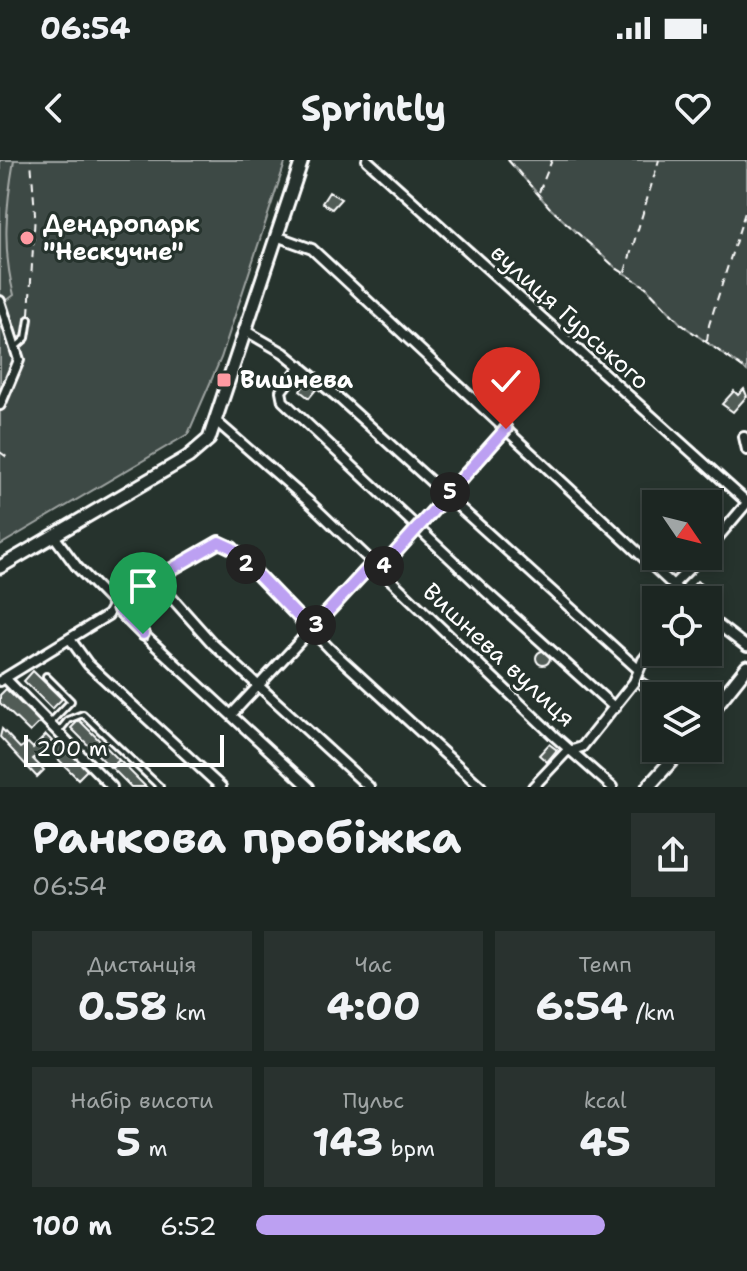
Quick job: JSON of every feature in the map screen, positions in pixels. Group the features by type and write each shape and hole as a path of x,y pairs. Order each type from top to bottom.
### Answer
{"street":[{"path":"0,567 188,457 209,439 302,160"},
{"name":"вулиця Гурського","path":"367,160 747,503"},
{"path":"276,236 312,249 674,584 688,570"},
{"path":"0,301 17,346 15,374 0,405"},
{"path":"246,331 301,366 639,670"},
{"path":"301,366 281,391 281,398 615,708"},
{"name":"Вишнева вулиця","path":"217,422 250,447 612,787"},
{"path":"231,715 311,630 417,527 506,429"},
{"path":"744,437 747,450"},
{"path":"722,532 747,503"},
{"path":"54,536 77,567 115,605 309,787"},
{"path":"112,787 2,679 113,611 115,605 155,579 219,542 232,548 311,630 481,787"},
{"path":"155,579 213,644 369,787"},
{"path":"722,628 747,647"},
{"path":"70,639 88,664 221,787"},
{"path":"533,787 571,750 579,751 615,708 642,665"},
{"path":"722,698 747,667"},
{"path":"648,787 670,762"}],"lane":[{"path":"17,346 26,338 29,319"},
{"path":"46,676 71,701 49,724"},
{"path":"58,733 68,720 83,714 160,787"}],"path":[{"path":"29,319 35,214 31,160"},
{"path":"508,160 551,209 625,273 646,287 681,324 747,371"},
{"path":"538,193 552,160"},
{"path":"625,273 659,160"},
{"path":"707,342 709,325 747,206"},
{"path":"0,452 8,458"}],"shaded area":[{"path":"0,160 286,160 221,358 188,434 0,545"},
{"path":"508,160 747,160 747,371 681,324 646,287 616,268 551,209"}],"building":[{"path":"329,192 341,199 332,209 322,203"},
{"path":"309,379 318,387 309,398 300,391"},
{"path":"744,389 747,396 733,412 722,404 734,391 738,395"},
{"path":"543,651 550,658 543,665 536,658"},
{"path":"33,671 62,699 52,709 24,681"},
{"path":"644,678 650,682 642,682 642,691 637,687"},
{"path":"6,689 40,722 30,732 0,703 0,695"},
{"path":"79,720 119,760 111,768 71,728"},
{"path":"2,729 20,748 28,743 33,748 46,735 52,741 33,759 44,770 37,777 0,737"},
{"path":"60,742 87,770 78,779 51,752"},
{"path":"549,744 557,750 547,762 539,755"},
{"path":"119,760 146,787 131,787 112,768"}],"waterway":[{"path":"6,301 14,295 6,228 14,160"}],"place":[{"name":"Дендропарк \"Нескучне\"","path":"27,238"},
{"name":"Вишнева","path":"224,380"}],"route":[{"path":"143,634 119,610 116,601 219,542 232,548 311,630 372,564 379,571 506,429"}]}
